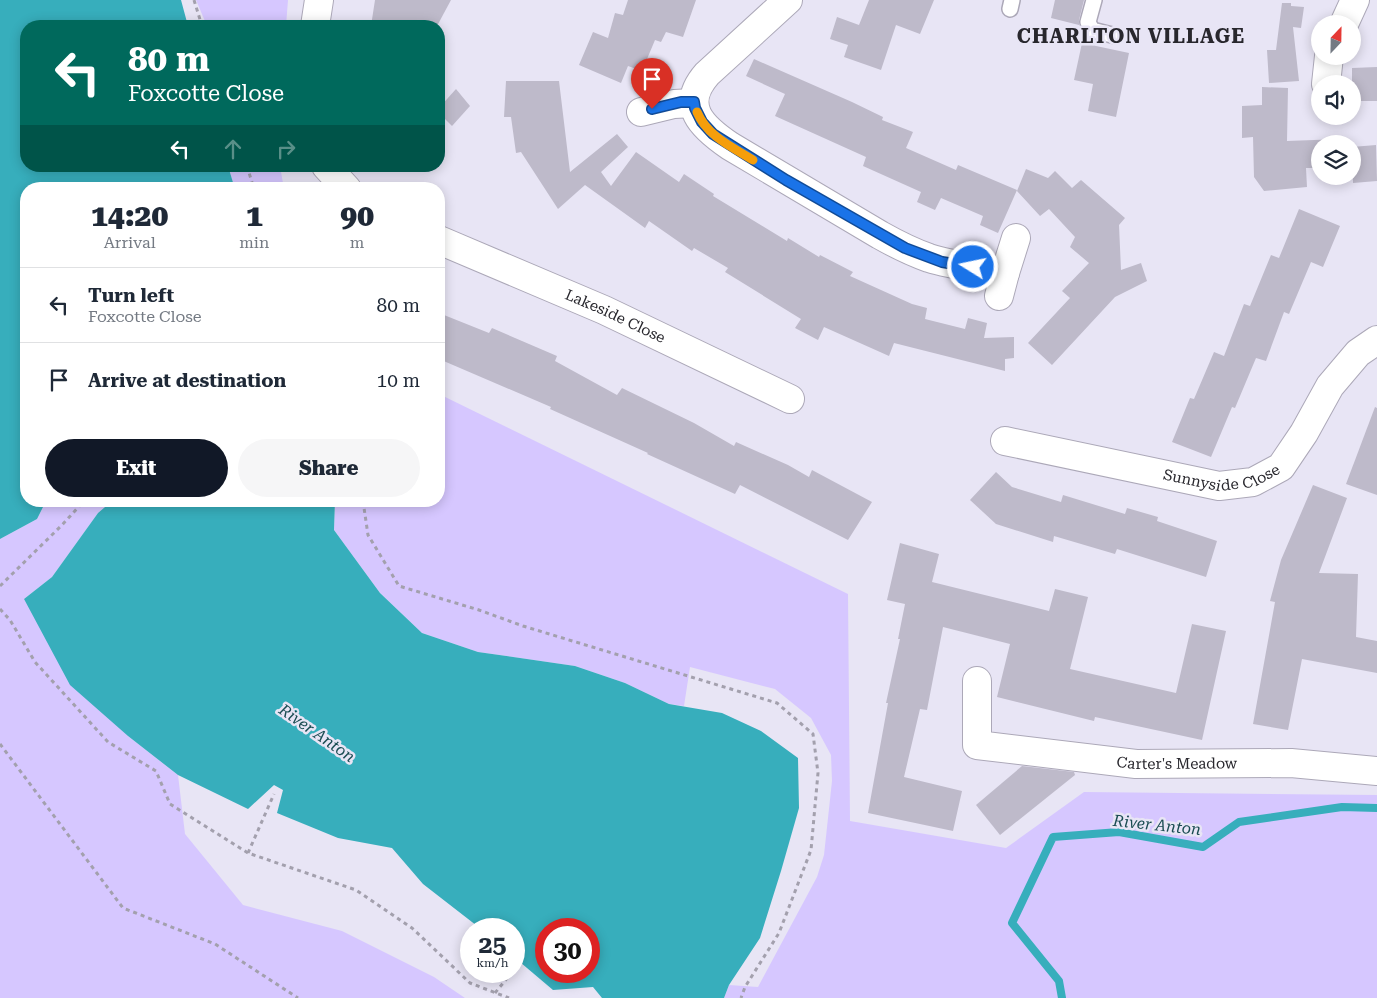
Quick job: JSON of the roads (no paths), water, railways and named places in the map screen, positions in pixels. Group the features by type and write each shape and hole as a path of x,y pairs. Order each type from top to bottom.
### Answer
{"street":[{"path":"316,20 318,0"},
{"path":"788,0 707,74 696,88 695,108 702,122 713,134 786,180 880,235 928,258 1002,285 1016,238"},
{"path":"1348,15 1355,0"},
{"path":"641,112 674,104 694,102"},
{"path":"331,172 341,182"},
{"name":"Lakeside Close","path":"445,243 604,310 790,399"},
{"name":"Sunnyside Close","path":"1005,441 1219,486 1253,482 1281,467 1304,433 1330,386 1358,353 1377,340"},
{"name":"Carter's Meadow","path":"977,681 977,745 1136,764 1291,763 1377,771"}],"lane":[{"path":"1094,0 1088,22 1092,30 1116,36"}],"water":[{"path":"0,0 181,0 186,20 20,20 20,172 230,172 233,182 20,182 20,507 43,507 37,519 0,539"},
{"path":"105,507 335,507 334,530 380,593 422,633 478,652 575,666 625,683 669,704 722,713 761,731 798,758 799,808 760,938 729,985 724,998 602,998 593,987 553,990 545,983 600,983 600,918 535,918 535,975 525,966 525,918 467,918 423,884 392,848 338,838 277,813 283,790 274,785 248,809 178,775 128,736 70,685 24,599 52,577 98,513"}],"waterway":[{"name":"River Anton","path":"1062,998 1059,981 1012,923 1053,837 1119,832 1203,847 1239,822 1342,807 1377,808"}],"district":[{"name":"CHARLTON VILLAGE","path":"1131,36"}]}
